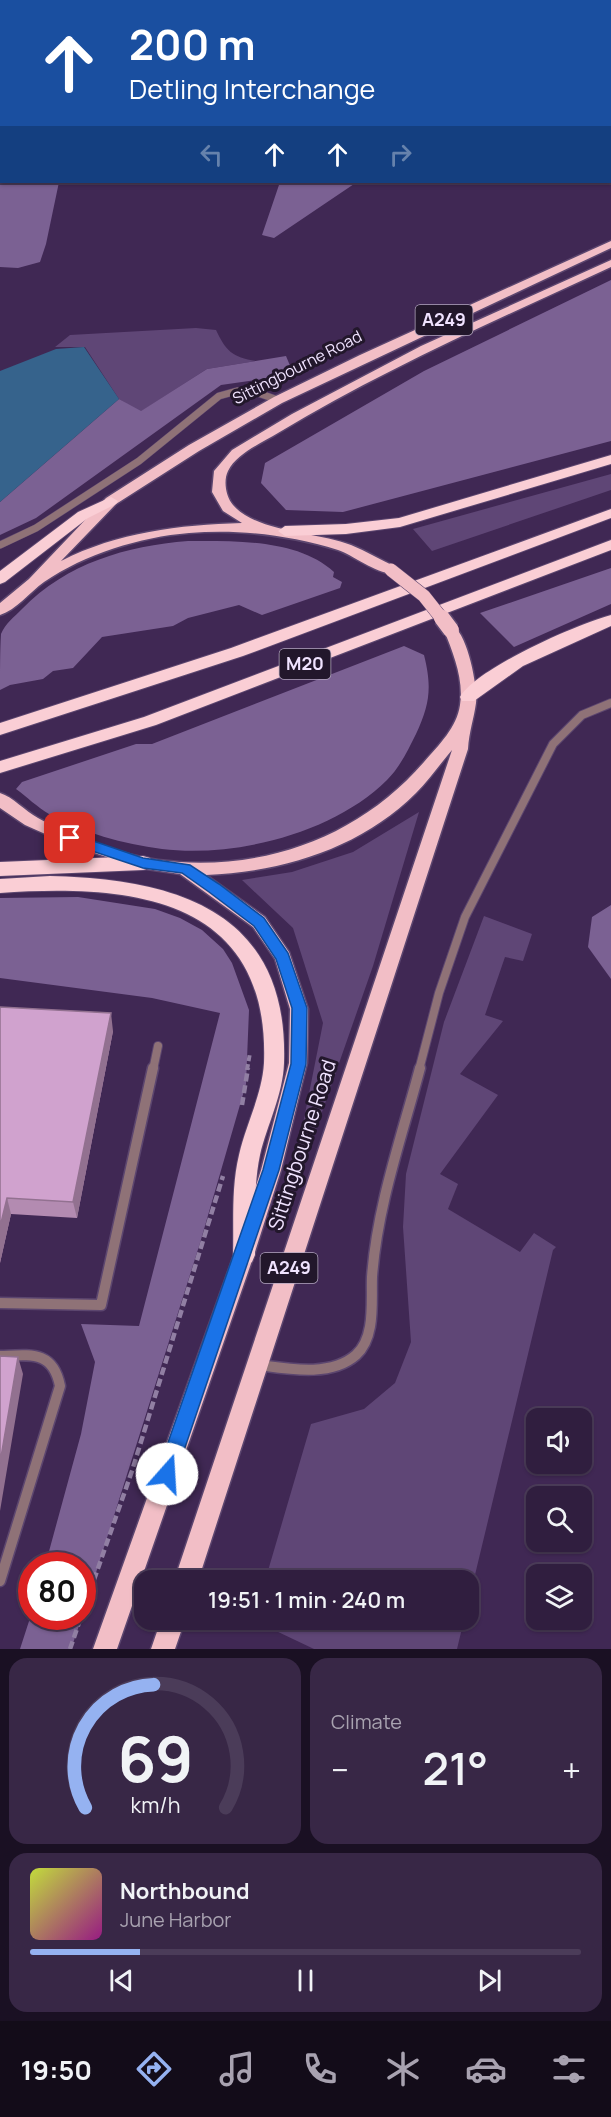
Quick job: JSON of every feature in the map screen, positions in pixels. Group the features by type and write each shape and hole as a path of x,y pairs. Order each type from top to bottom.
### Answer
{"highway":[{"name":"Sittingbourne Road","path":"36,579 111,501 194,448 278,400 611,244"},
{"name":"A249","path":"258,528 228,508 219,492 221,471 237,453 296,417 426,349 611,263"},
{"path":"285,531 346,529 400,522 611,459"},
{"path":"0,579 83,515 111,501"},
{"name":"M20","path":"0,729 237,652 611,513"},
{"name":"Sittingbourne Road","path":"36,579 77,557 133,540 187,530 258,528 285,531 335,543 391,570 424,596 451,630 465,668 468,697 460,749 190,1570"},
{"name":"M20","path":"0,767 150,721 611,545"},
{"path":"0,610 36,579"},
{"path":"468,697 481,684 501,671 611,620"},
{"path":"0,869 47,864 143,863 185,869 248,866 287,858 348,834 386,811 413,786 462,725"},
{"path":"0,799 41,827 143,863"},
{"name":"Sittingbourne Road","path":"105,1649 244,1255 271,1170 298,1064 299,1008 283,957 259,922 185,869"},
{"path":"0,886 71,883 120,887 166,896 188,904 225,925 250,954 258,968 272,1013 274,1062 247,1169 244,1255"},
{"path":"163,1649 170,1630"}],"lane":[{"path":"0,545 36,528 139,461 219,396 237,391 255,392 278,400"},
{"path":"258,1365 287,1368 337,1365 362,1349 369,1331 375,1250 382,1213 439,993 465,917 553,744 582,715 611,703"},
{"path":"0,1303 101,1305 158,1046"},
{"path":"0,1356 48,1359 55,1365 60,1386 0,1581"}],"path":[{"path":"241,1110 251,1049"},
{"path":"96,1575 132,1471 226,1167"},
{"path":"70,1649 77,1630"}],"shaded area":[{"path":"0,183 59,183 40,262 18,268 0,267"},
{"path":"280,183 356,183 274,238 262,235"},
{"path":"611,280 611,441 343,512 286,510 261,483 265,463 424,371"},
{"path":"196,328 216,330 231,352 256,361 207,369 140,412 119,399 85,347 55,347 70,335"},
{"path":"286,356 291,368 277,377 221,385 36,518 0,535 0,502 119,399 141,411 207,369"},
{"path":"611,474 611,490 432,551 413,529"},
{"path":"188,541 265,544 303,553 334,572 333,577 342,582 340,588 262,615 239,605 188,618 173,626 102,637 73,668 53,671 43,679 10,685 0,690 1,634 10,621 40,593 58,580 99,560 142,547"},
{"path":"611,568 611,604 514,647 480,613"},
{"path":"404,646 424,655 429,686 424,714 410,746 392,775 365,799 312,827 282,838 251,845 190,851 162,849 118,841 76,827 45,811 16,789 22,782 136,744 152,744"},
{"path":"419,812 373,966 308,1152 298,1149 323,1023 293,928 242,880 292,872 353,852"},
{"path":"78,897 155,909 180,918 202,930 223,949 232,963 249,1010 246,1084 200,1243 96,1573 96,1552 49,1552 81,1434 95,1362 81,1324 139,1326 220,1013 152,998 0,978 0,898"},
{"path":"611,905 611,979 588,947 592,917"},
{"path":"484,916 532,934 523,961 505,957 485,1015 503,1021 460,1074 498,1095 440,1174 458,1184 448,1209 520,1252 534,1233 556,1247 553,1250 476,1570 268,1570 311,1424 364,1409 395,1383 411,1342 403,1227 406,1174 444,1022"},
{"path":"26,1630 78,1630 71,1649 20,1649"},
{"path":"274,1630 462,1630 457,1649 314,1649"}],"water":[{"path":"84,347 119,399 0,502 0,371 56,349"}],"building":[{"path":"0,1007 111,1013 73,1202 7,1198 0,1227"},
{"path":"0,1356 18,1357 0,1463"}],"route":[{"path":"70,838 143,863 185,869 214,888 259,922 283,957 299,1008 298,1064 271,1170 244,1255 167,1474"}]}
